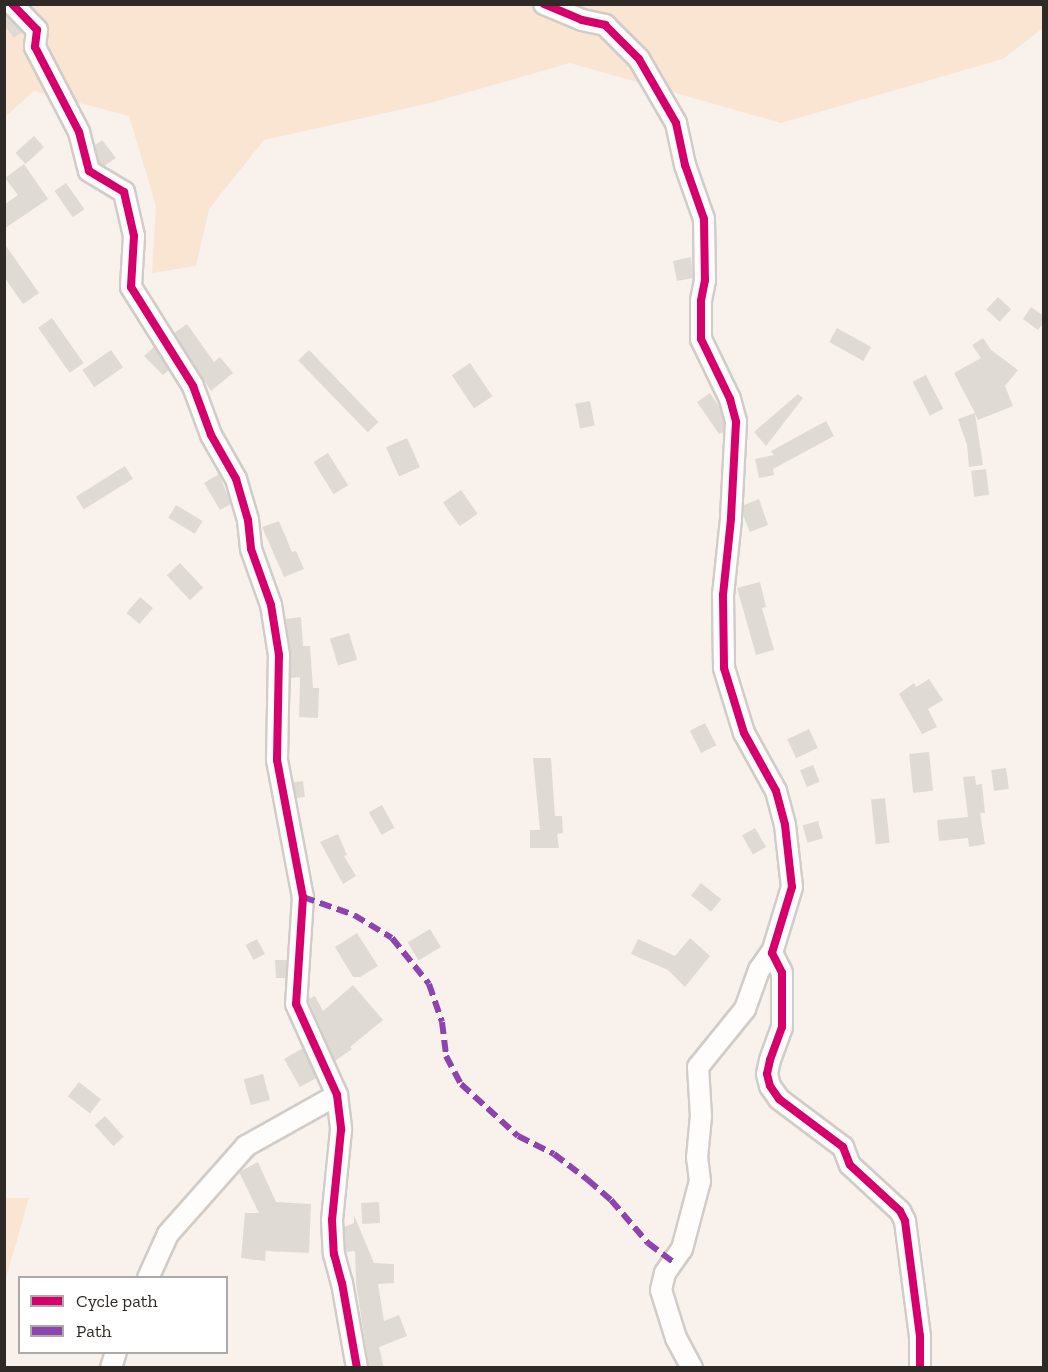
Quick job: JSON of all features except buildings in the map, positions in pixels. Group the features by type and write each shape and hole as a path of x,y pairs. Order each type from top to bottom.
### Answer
{"street":[{"path":"12,4 37,30 35,47 79,132 89,171 124,192 134,236 131,287 193,386 211,435 236,479 248,520 251,549 271,605 279,656 277,760 303,897 296,1004 337,1095 341,1130 332,1220 334,1254 342,1283 357,1368"},
{"path":"544,4 582,20 604,25 639,59 676,123 685,165 704,219 705,280 701,301 701,339 730,399 736,422 731,519 723,595 724,668 744,733 776,791 785,825 792,887 772,954 782,973 783,1011 782,1027 768,1067 770,1086 779,1099 843,1147 850,1165 900,1211 910,1238 912,1282 920,1336 920,1368"},
{"path":"692,1368 676,1338 661,1290 665,1273 682,1249 700,1181 697,1158 701,1116 698,1067 745,1009 759,969 773,950"},
{"path":"149,1276 168,1234 246,1146 337,1095"}],"shaded area":[{"path":"5,5 1043,5 1043,28 1003,59 781,123 570,63 430,103 264,140 209,209 196,266 152,273 156,206 129,116 34,91 5,117"},
{"path":"4,1198 29,1198 5,1282"}],"marked path":[{"path":"303,897 354,915 392,938 429,984 442,1022 446,1056 461,1084 518,1136 554,1154 588,1180 611,1200 648,1243 673,1262"}],"cycle path":[{"path":"12,4 37,30 35,47 79,132 89,171 124,192 134,236 131,287 193,386 211,435 236,479 248,520 251,549 271,605 279,655 277,760 303,897 296,1004 337,1095 341,1130 332,1220 334,1254 342,1283 357,1368"},
{"path":"544,4 582,20 605,25 639,59 676,123 685,165 704,219 705,280 701,301 701,339 730,399 736,422 731,519 723,595 724,668 744,733 776,791 785,825 792,887 772,953 782,973 782,1027 767,1074 770,1086 779,1099 843,1147 850,1165 900,1211 905,1221 920,1336 920,1368"}]}
